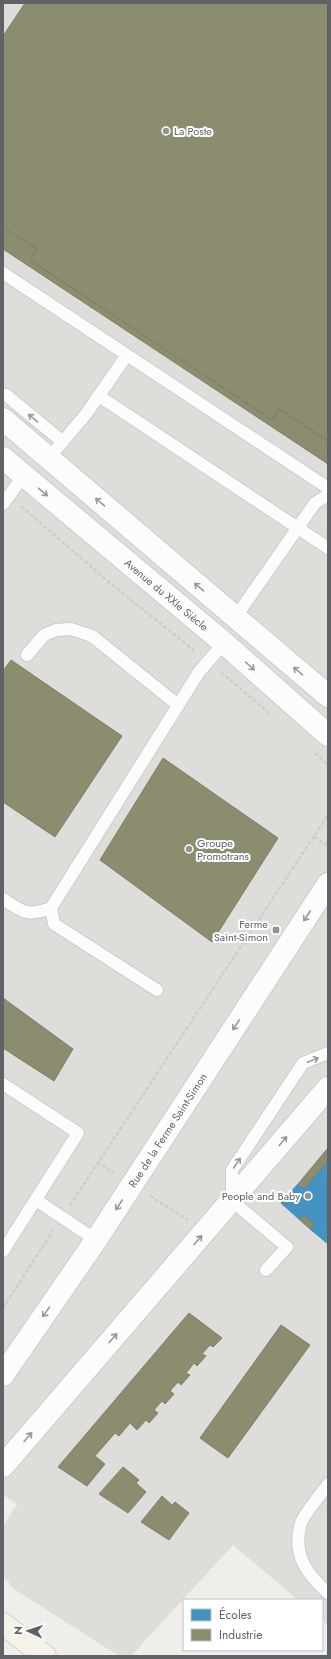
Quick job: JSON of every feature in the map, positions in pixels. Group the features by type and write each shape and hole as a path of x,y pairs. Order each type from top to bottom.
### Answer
{"main road":[{"path":"3,1624 44,1656"}],"street":[{"path":"3,419 56,450 235,618 328,696"},
{"name":"Avenue du XXIe Siècle","path":"3,458 224,643 328,735"},
{"name":"Rue de la Ferme Saint-Simon","path":"3,1374 96,1240 328,884"},
{"path":"3,1466 328,1088"}],"lane":[{"path":"3,273 328,488"},
{"path":"3,395 6,395 56,450 99,396 127,355"},
{"path":"99,396 299,527 328,548"},
{"path":"5,500 24,475"},
{"path":"235,618 315,503 328,495"},
{"path":"27,655 44,634 56,630 71,629 92,636 178,705"},
{"path":"3,898 21,911 35,914 51,908 199,672 224,643"},
{"path":"51,908 54,924 157,990"},
{"path":"266,1270 287,1247 232,1201 232,1170 303,1064 328,1054"},
{"path":"3,1084 78,1133 3,1251"},
{"path":"36,1200 96,1240"},
{"path":"328,1484 302,1522 298,1544 302,1564 319,1586 328,1593"}],"path":[{"path":"5,500 47,527 110,583 208,662 274,718"},
{"path":"310,749 328,765"},
{"path":"3,1308 328,815"},
{"path":"314,837 328,846"}],"shaded area":[{"path":"3,3 328,3 328,1625 323,1621 323,1599 297,1599 233,1545 131,1656 119,1656 14,1589 3,1575 3,1526 17,1504 3,1495"}],"building: Écoles":[{"name":"People and Baby","path":"328,1161 328,1244 310,1229 314,1224 304,1215 300,1220 281,1203 298,1184 304,1189"}],"building: Industrie":[{"name":"La Poste","path":"25,3 328,3 328,441 279,409 272,420 30,260 37,249 3,227 3,36"},
{"path":"3,227 37,249 30,260 272,420 279,409 328,441 328,464 3,249"},
{"path":"11,660 122,736 55,837 3,802 3,671"},
{"name":"Groupe Promotrans","path":"163,758 278,838 212,942 100,860"},
{"path":"3,998 73,1049 54,1081 3,1048"},
{"path":"328,1148 328,1161 304,1189 298,1184"},
{"path":"304,1215 314,1224 310,1229 300,1220"},
{"path":"189,1313 222,1338 213,1347 210,1345 202,1354 206,1356 197,1366 194,1363 186,1373 190,1375 181,1385 178,1382 170,1391 174,1394 165,1404 162,1401 154,1410 158,1413 149,1423 146,1420 137,1430 130,1423 119,1436 115,1433 95,1456 105,1464 87,1486 58,1467"},
{"path":"281,1325 310,1345 228,1458 200,1438"},
{"path":"123,1467 139,1480 136,1483 146,1492 128,1513 99,1494"},
{"path":"162,1496 172,1505 175,1502 189,1513 169,1540 141,1522"}],"place":[{"name":"La Poste","path":"166,131"},
{"name":"Groupe Promotrans","path":"189,849"},
{"name":"Ferme Saint-Simon","path":"276,930"},
{"name":"People and Baby","path":"308,1196"}]}
